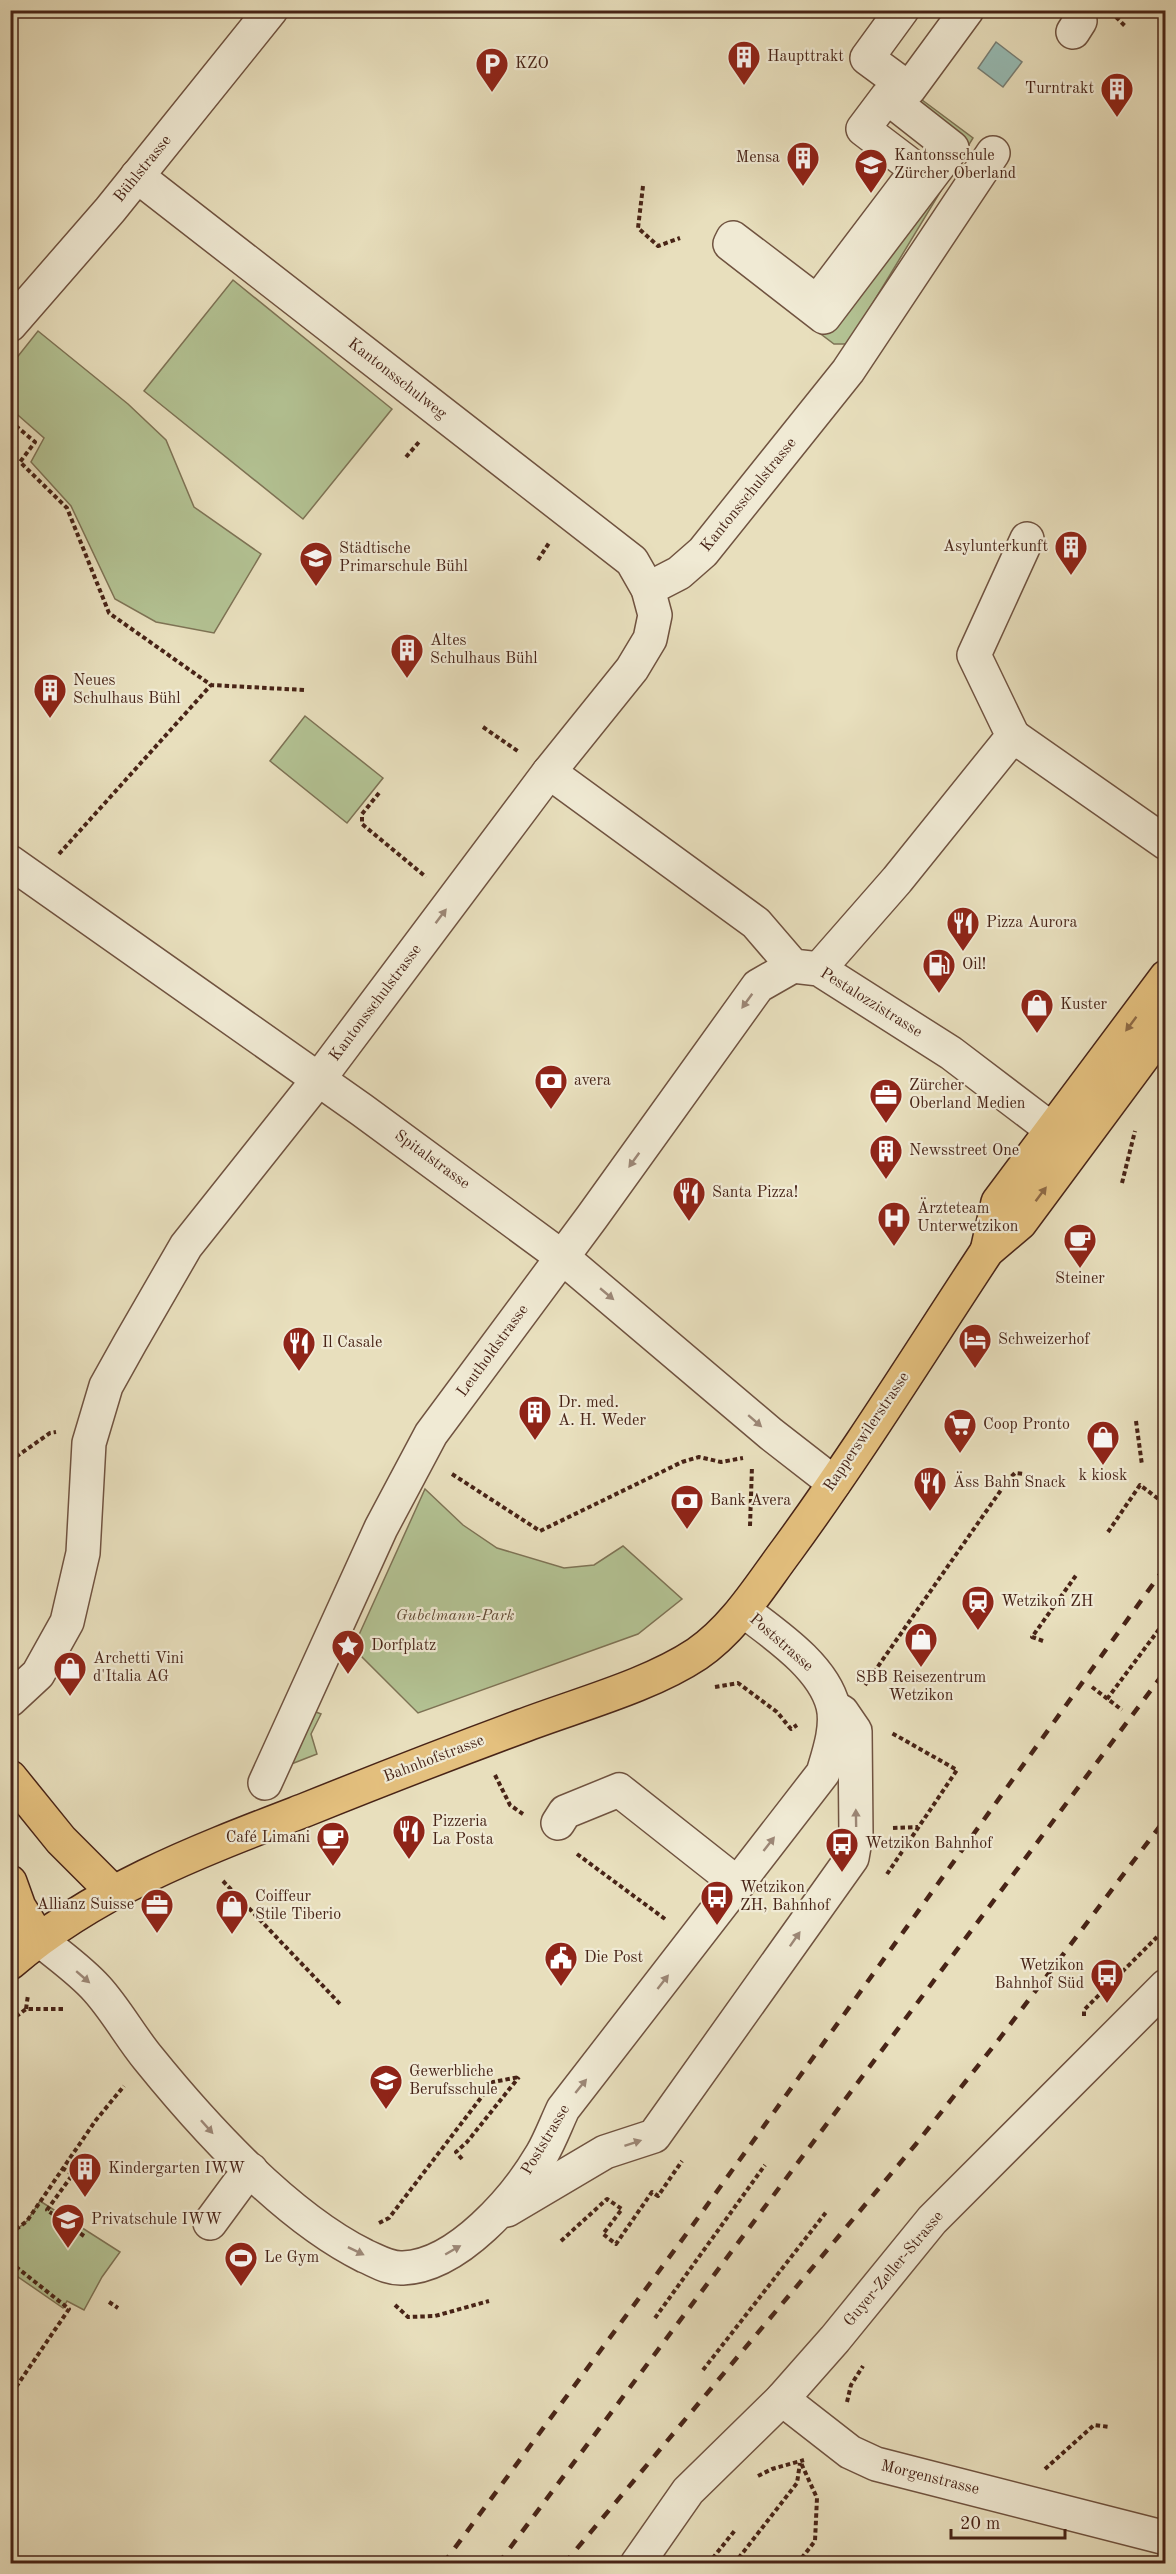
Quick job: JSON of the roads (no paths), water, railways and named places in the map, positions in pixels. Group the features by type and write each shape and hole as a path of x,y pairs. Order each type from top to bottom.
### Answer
{"main road":[{"name":"Rapperswilerstrasse","path":"987,1251 998,1202 1166,977"},
{"name":"Rapperswilerstrasse","path":"743,1610 834,1483 987,1251 1020,1223 1166,1026"},
{"name":"Bahnhofstrasse","path":"10,1963 78,1911 184,1858 672,1668 719,1636 743,1610"},
{"path":"10,1777 61,1840 113,1892"},
{"path":"10,1882 20,1907 39,1939"}],"street":[{"name":"Bühlstrasse","path":"10,325 137,176 271,10"},
{"path":"902,10 867,58 909,89 968,10"},
{"path":"887,97 952,148 824,317 729,244 733,238 817,302 917,170 863,129 887,97"},
{"name":"Kantonsschulstrasse","path":"10,1700 38,1674 67,1622 83,1553 89,1443 106,1386 186,1246 318,1080 549,772 632,669 650,639 655,615 648,589 679,573 703,552 848,371 993,153"},
{"name":"Kantonsschulweg","path":"137,176 632,561 648,589"},
{"path":"1027,540 974,656 1013,736 1166,843"},
{"name":"Leutholdstrasse","path":"265,1783 381,1528 431,1434 758,986 806,968 897,880 1013,736"},
{"name":"Pestalozzistrasse","path":"549,772 756,923 806,968 951,1053 1051,1130"},
{"name":"Spitalstrasse","path":"23,871 362,1110 562,1257 771,1434 834,1483"},
{"name":"Poststrasse","path":"39,1939 97,1989 148,2058 208,2128 251,2170 317,2226 346,2246 387,2266 403,2268 429,2263 459,2247 495,2217 541,2154 563,2109 823,1773 847,1699 743,1610"},
{"path":"495,2217 605,2152 654,2136 852,1858 856,1835 855,1731 842,1712 847,1699"},
{"path":"558,1823 565,1812 619,1790 738,1884"},
{"name":"Guyer-Zeller-Strasse","path":"636,2564 688,2491 782,2399 835,2339 932,2220 1166,1986"},
{"path":"210,2223 251,2170"},
{"name":"Morgenstrasse","path":"782,2399 828,2437 850,2452 876,2464 1166,2538"}],"water":[{"path":"996,42 1022,62 1003,87 978,68"}],"railway":[{"path":"443,2564 690,2229 1166,1566"},
{"path":"498,2564 1166,1670"},
{"path":"564,2564 916,2144 1000,2038 1166,1818"}],"place":[{"name":"Haupttrakt","path":"744,86"},
{"name":"KZO","path":"492,93"},
{"name":"Turntrakt","path":"1117,118"},
{"name":"Mensa","path":"803,187"},
{"name":"Kantonsschule Zürcher Oberland","path":"871,194"},
{"name":"Asylunterkunft","path":"1071,576"},
{"name":"Städtische Primarschule Bühl","path":"316,587"},
{"name":"Altes Schulhaus Bühl","path":"407,679"},
{"name":"Neues Schulhaus Bühl","path":"50,719"},
{"name":"Pizza Aurora","path":"963,952"},
{"name":"Oil!","path":"939,994"},
{"name":"Kuster","path":"1037,1034"},
{"name":"avera","path":"551,1110"},
{"name":"Zürcher Oberland Medien","path":"886,1124"},
{"name":"Newsstreet One","path":"886,1180"},
{"name":"Santa Pizza!","path":"689,1222"},
{"name":"Ärzteteam Unterwetzikon","path":"894,1247"},
{"name":"Steiner","path":"1080,1269"},
{"name":"Schweizerhof","path":"975,1369"},
{"name":"Il Casale","path":"299,1372"},
{"name":"Dr. med. A. H. Weder","path":"535,1441"},
{"name":"Coop Pronto","path":"960,1454"},
{"name":"k kiosk","path":"1103,1466"},
{"name":"Äss Bahn Snack","path":"930,1512"},
{"name":"Bank Avera","path":"687,1530"},
{"name":"Wetzikon ZH","path":"978,1631"},
{"name":"SBB Reisezentrum Wetzikon","path":"921,1668"},
{"name":"Dorfplatz","path":"348,1675"},
{"name":"Archetti Vini d'Italia AG","path":"70,1697"},
{"name":"Pizzeria La Posta","path":"409,1860"},
{"name":"Café Limani","path":"333,1867"},
{"name":"Wetzikon Bahnhof","path":"842,1873"},
{"name":"Wetzikon ZH, Bahnhof","path":"717,1926"},
{"name":"Allianz Suisse","path":"157,1934"},
{"name":"Coiffeur Stile Tiberio","path":"232,1935"},
{"name":"Die Post","path":"561,1987"},
{"name":"Wetzikon Bahnhof Süd","path":"1107,2004"},
{"name":"Gewerbliche Berufsschule","path":"386,2110"},
{"name":"Kindergarten IWW","path":"85,2198"},
{"name":"Privatschule IWW","path":"68,2249"},
{"name":"Le Gym","path":"241,2287"}],"park label":[{"name":"Gubelmann-Park","path":"455,1616"}]}
